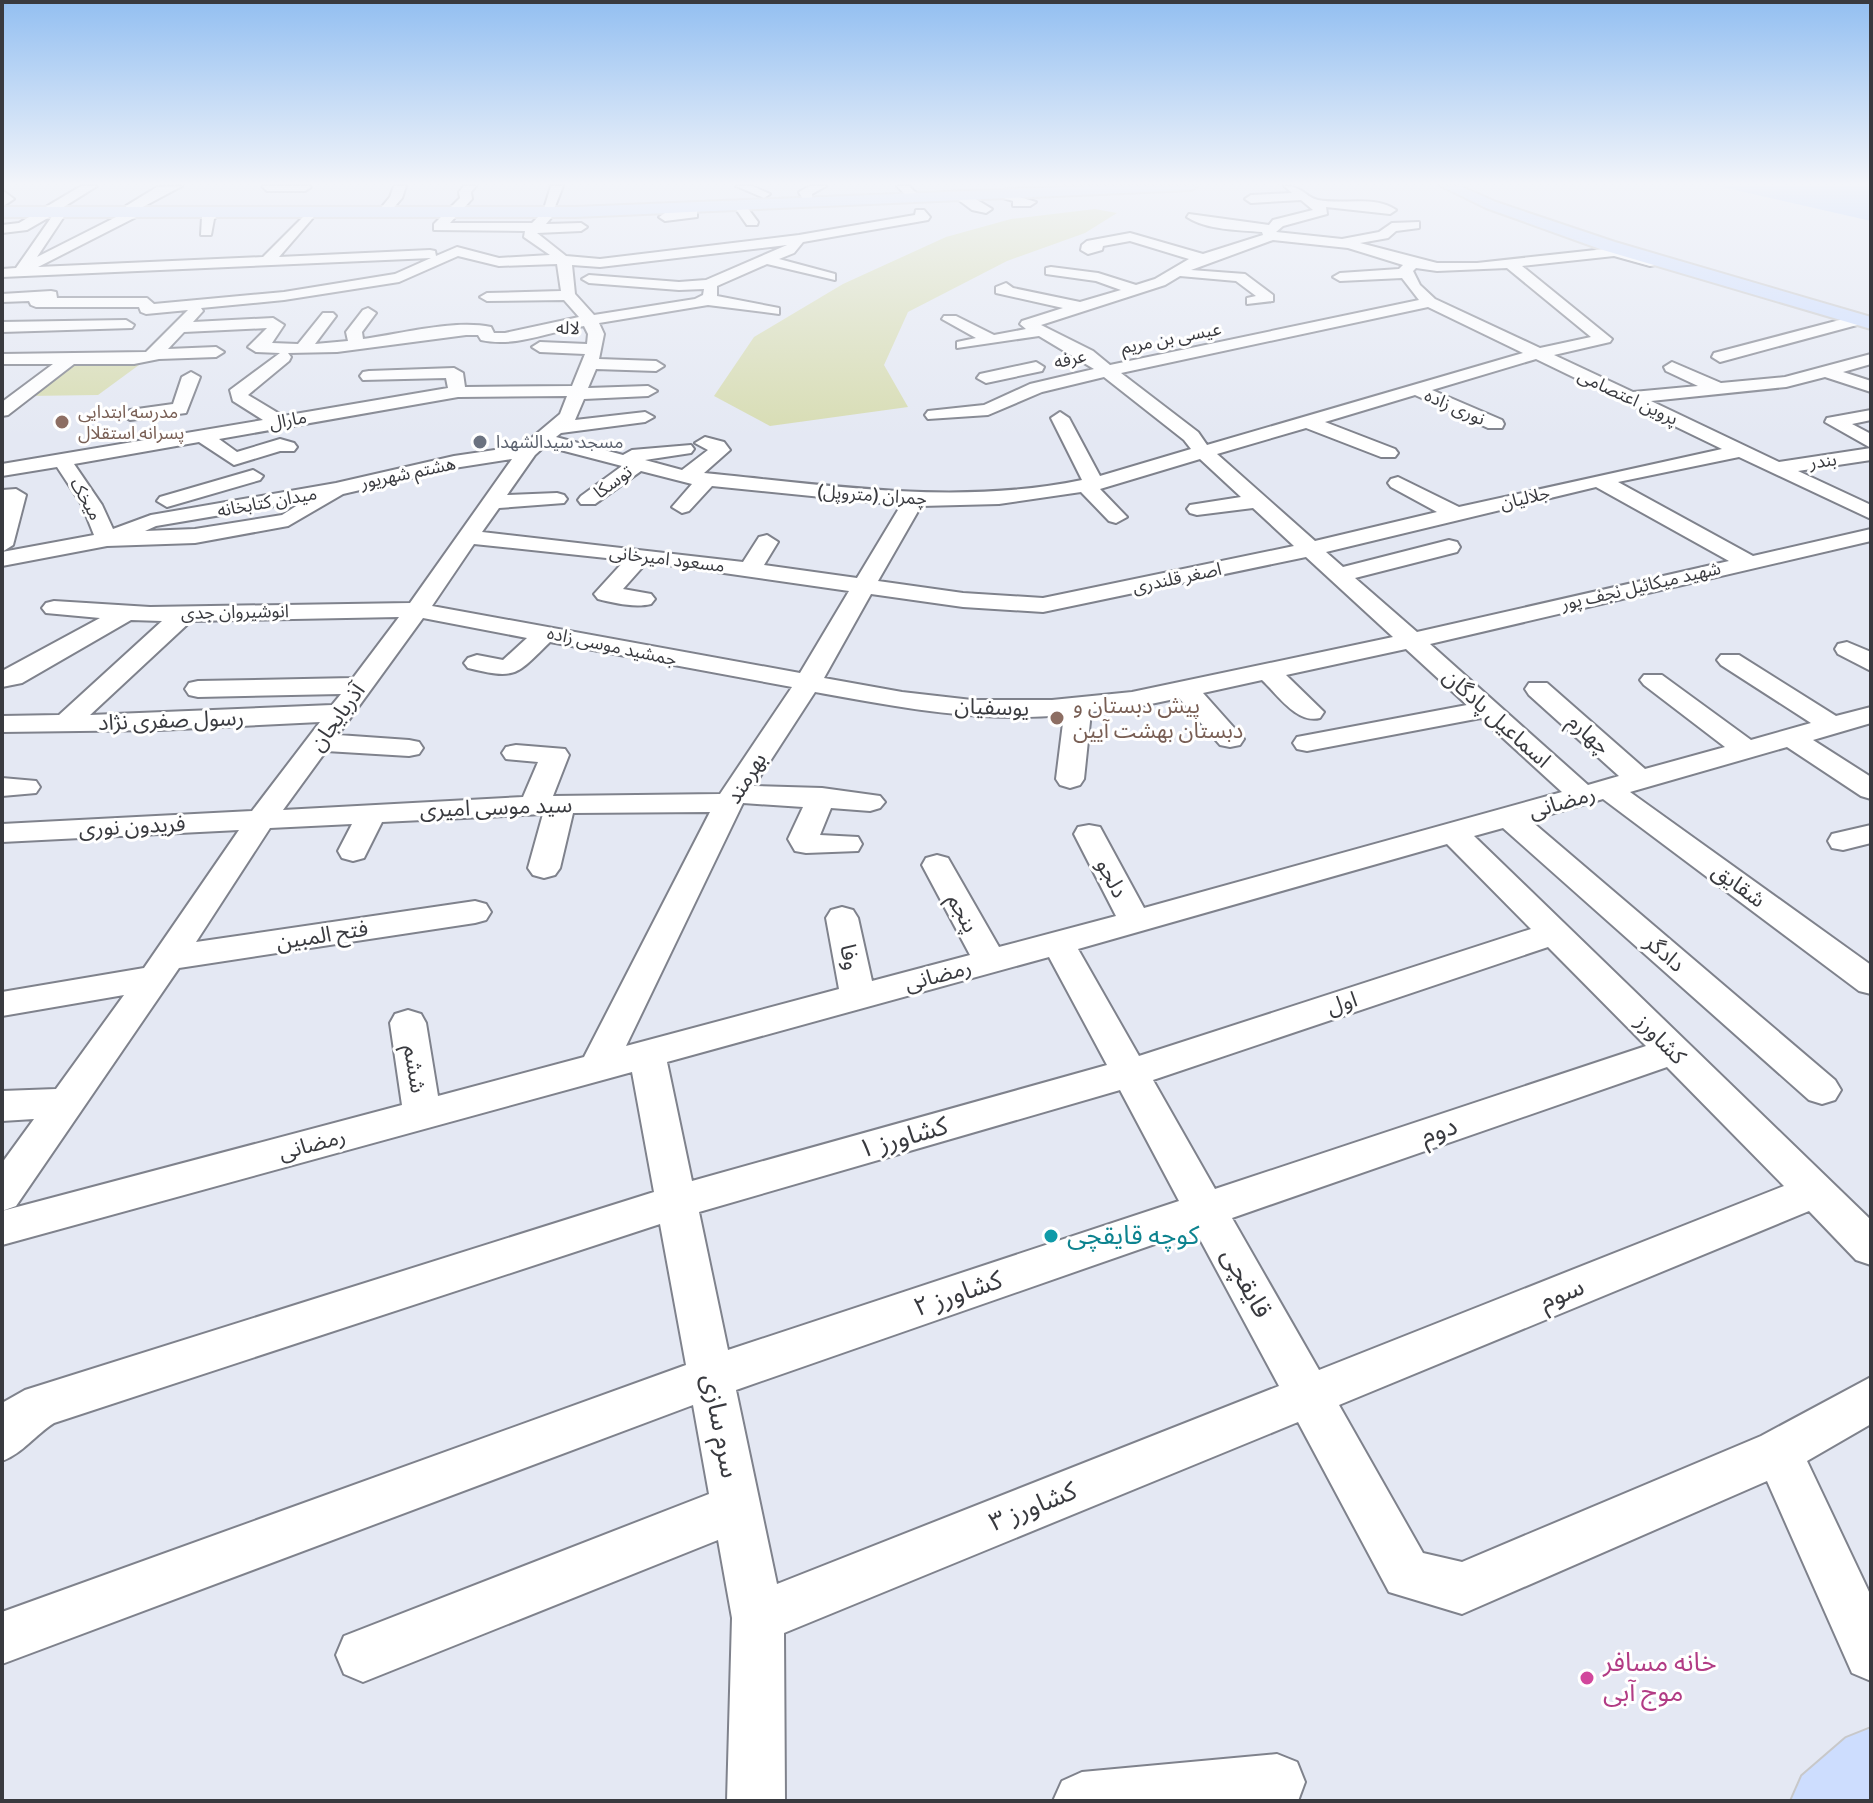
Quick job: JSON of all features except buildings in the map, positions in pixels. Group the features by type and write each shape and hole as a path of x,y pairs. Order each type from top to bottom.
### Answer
{"main road":[{"path":"1685,270 1871,324"},
{"path":"1695,270 1871,324"},
{"path":"1827,1801 1871,1763"}],"street":[{"path":"12,273 59,270"},
{"path":"116,284 136,270"},
{"path":"169,279 177,270"},
{"path":"237,280 249,270"},
{"path":"2,298 51,295 36,302 147,303 146,309 199,299 284,296 399,278 416,270"},
{"path":"524,278 519,271 492,279 524,278 539,270"},
{"path":"490,303 543,270"},
{"path":"564,270 596,334 591,357"},
{"path":"606,270 707,292 774,311"},
{"path":"15,342 178,335 273,323 276,325 274,331 256,347 303,348 462,330 485,330 487,337 499,339 590,320 684,307 748,270"},
{"path":"805,270 830,277"},
{"path":"1408,270 1412,274"},
{"path":"1340,277 1442,270"},
{"name":"چمران (متروپل)","path":"541,439 686,477 707,479 999,498 1090,485 1536,354 1604,339 1518,270"},
{"path":"1681,270 1851,322 1871,324"},
{"path":"1051,271 1098,277 1134,289"},
{"path":"1175,271 1255,285 1231,294"},
{"name":"عرفه","path":"1107,371 1087,355 1028,324 1160,282 1175,271"},
{"path":"1386,290 1412,274"},
{"name":"پروین اعتصامی","path":"1412,274 1430,302 1871,513"},
{"path":"1006,287 1001,290 1045,293 1079,306"},
{"path":"2,359 158,361 200,306 199,299"},
{"name":"عیسی بن مریم","path":"1107,371 1430,302"},
{"path":"356,343 354,332 368,313"},
{"path":"303,348 328,316"},
{"path":"950,319 993,340"},
{"path":"1720,357 1851,322"},
{"path":"2,327 178,335 216,352"},
{"path":"963,345 1041,331"},
{"name":"لاله","path":"540,347 656,366"},
{"path":"1196,354 1220,365"},
{"path":"426,356 446,373"},
{"path":"279,422 239,397 239,390 283,357"},
{"name":"آذربایجان","path":"2,1194 162,968 262,818 541,439 568,417 591,357"},
{"path":"2,411 70,359"},
{"path":"1629,398 1786,382 1871,359"},
{"path":"1152,362 1177,375"},
{"path":"986,378 1036,367"},
{"path":"1672,367 1717,388"},
{"path":"1107,371 1191,436 1203,452 1255,502 1411,641"},
{"name":"عرفه","path":"934,415 988,410 1036,388 1107,371"},
{"path":"1827,372 1871,387"},
{"path":"369,376 454,373 458,392"},
{"path":"1007,374 1036,388"},
{"path":"134,447 126,406 180,409 191,377"},
{"path":"1436,383 1482,401"},
{"path":"2,389 29,388"},
{"name":"نوری زاده","path":"1415,389 1495,424"},
{"name":"مارال","path":"2,470 458,392 648,391"},
{"path":"403,400 421,414"},
{"path":"1871,415 1834,422 1871,442"},
{"name":"هشتم شهریور","path":"344,487 401,478 541,439 645,417"},
{"path":"1060,418 1090,485 1116,517"},
{"path":"1305,421 1388,453"},
{"path":"202,435 234,459 280,445 287,447"},
{"path":"686,477 721,448 705,443"},
{"path":"630,462 643,453 684,449"},
{"name":"جلالیان","path":"1311,549 1599,480 1741,451"},
{"name":"بندر","path":"1776,468 1871,454"},
{"name":"میخک","path":"62,460 103,530"},
{"name":"توسکا","path":"588,500 630,462"},
{"path":"626,496 664,471"},
{"path":"2,559 103,530 253,476"},
{"path":"682,507 707,479"},
{"path":"1599,480 1746,561"},
{"path":"1398,483 1456,514"},
{"path":"344,487 376,498"},
{"name":"میدان کتابخانه","path":"103,530 195,536 288,520 344,487"},
{"name":"بهرمند","path":"597,1067 732,798 807,684 865,586 913,492"},
{"path":"2,496 16,495 2,545"},
{"path":"1637,501 1675,495"},
{"path":"493,502 557,499"},
{"path":"1197,509 1255,502"},
{"path":"1480,509 1501,521"},
{"name":"شهید میکائیل نجف پور","path":"1411,641 1746,561 1871,535"},
{"name":"مسعود امیرخانی","path":"468,537 642,555 865,586"},
{"path":"750,569 767,542"},
{"path":"1339,575 1449,547"},
{"name":"اصغر قلندری","path":"963,600 1083,609 1311,549"},
{"path":"642,555 606,594 643,599"},
{"path":"865,586 963,600 978,572"},
{"name":"انوشیروان جدی","path":"54,608 185,613 417,610"},
{"name":"جمشید موسی زاده","path":"417,610 636,651 717,677 807,684"},
{"path":"2,679 13,678 128,612"},
{"path":"66,723 185,613"},
{"path":"477,663 509,668 547,632"},
{"name":"یوسفیان","path":"807,684 972,708 1079,705 1132,700 1411,641"},
{"name":"اسماعیل پادگان","path":"1411,641 1487,709 1595,792"},
{"path":"1847,649 1871,663"},
{"path":"618,672 636,651"},
{"path":"1730,660 1833,726"},
{"path":"1266,670 1311,712"},
{"path":"1653,680 1747,750"},
{"path":"198,689 360,686"},
{"path":"1184,688 1230,739"},
{"name":"چهارم","path":"1538,689 1640,780"},
{"path":"1070,779 1079,705"},
{"path":"1307,743 1487,709"},
{"name":"رسول صفری نژاد","path":"2,724 340,713"},
{"name":"رمضانی","path":"2,1228 1058,943 1871,715"},
{"path":"1791,738 1871,790"},
{"path":"319,742 409,748"},
{"path":"516,753 555,755 544,868"},
{"name":"شقایق","path":"1595,792 1871,982"},
{"path":"822,797 803,839 806,844 847,844"},
{"name":"سید موسی امیری","path":"262,818 732,798 822,797 870,802"},
{"path":"353,851 372,813"},
{"name":"دادگر","path":"1508,817 1822,1090"},
{"name":"فریدون نوری","path":"2,833 262,818"},
{"name":"کشاورز","path":"1452,832 1871,1247"},
{"name":"دلجو","path":"1089,834 1135,921"},
{"name":"پنجم","path":"937,865 990,961"},
{"name":"فتح المبین","path":"2,1004 162,968 475,912"},
{"name":"وفا","path":"842,918 858,997"},
{"name":"اول","path":"1130,1073 1554,933"},
{"name":"قایقچی","path":"1058,943 1407,1574 1462,1588 1778,1452"},
{"name":"ششم","path":"408,1023 422,1115"},
{"name":"دوم","path":"1206,1210 1673,1051"},
{"name":"سرم سازی","path":"647,1054 758,1618 756,1801"},
{"name":"کشاورز ۱","path":"2,1438 15,1421 41,1405 676,1202 1130,1073"},
{"path":"2,1106 68,1103"},
{"name":"سوم","path":"1308,1396 1815,1191"},
{"name":"کشاورز ۲","path":"2,1638 711,1377 1206,1210"},
{"name":"کشاورز ۳","path":"758,1618 1308,1396"},
{"path":"1871,1399 1778,1452 1871,1654"},
{"path":"363,1655 736,1508"},
{"path":"1082,1801 1277,1782"}],"green space":[{"path":"873,270 989,270 908,312 884,365 908,407 770,426 714,396 754,337 843,284"},
{"path":"78,362 143,362 98,395 27,396"}],"place":[{"name":"مدرسه ابتدایی پسرانه استقلال","path":"62,422"},
{"name":"مسجد سیدالشهدا","path":"480,442"},
{"name":"پیش دبستان و دبستان بهشت آیین","path":"1057,718"},
{"name":"کوچه قایقچی","path":"1051,1236"},
{"name":"خانه مسافر موج آبی","path":"1587,1678"}]}
